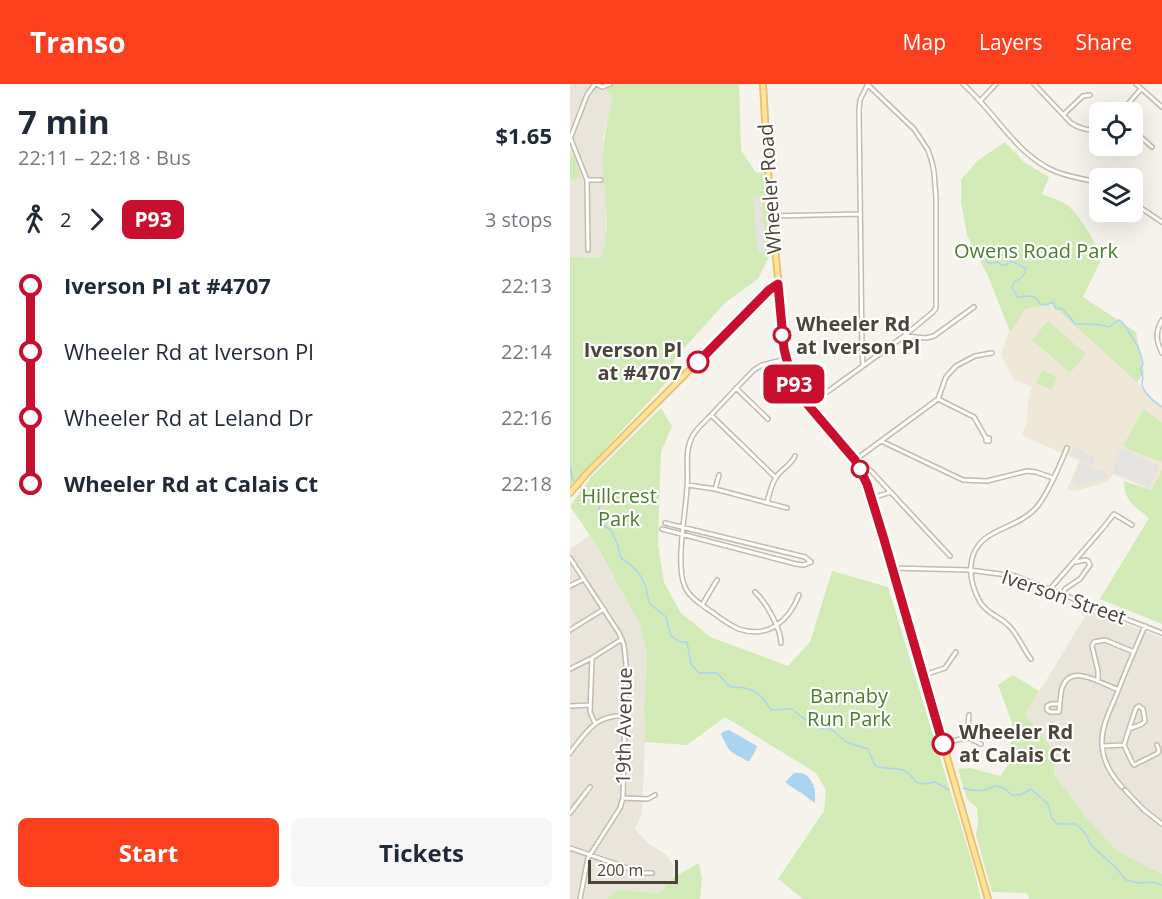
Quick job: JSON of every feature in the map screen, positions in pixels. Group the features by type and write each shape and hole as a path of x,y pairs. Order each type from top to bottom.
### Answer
{"main road":[{"name":"Wheeler Road","path":"763,84 772,216 786,359 794,383 808,406 855,460 872,498 988,899"},
{"path":"570,493 587,472 769,290 778,284"}],"street":[{"path":"588,250 587,180 570,139 588,93 596,84 603,87 610,84"},
{"path":"963,84 981,100 1021,148 1035,160 1059,173 1089,180"},
{"path":"981,100 996,84"},
{"path":"1034,84 1076,127 1089,130"},
{"path":"1136,84 1162,107"},
{"path":"808,406 904,336 935,311 937,306 936,198 932,162 928,150 914,129 868,85 862,94 859,110 863,365"},
{"path":"1130,102 1141,89"},
{"path":"1063,115 1083,96 1090,94"},
{"path":"1143,139 1152,147"},
{"path":"587,180 601,180"},
{"path":"1143,209 1162,222"},
{"path":"772,216 861,214"},
{"path":"904,336 932,337 974,307"},
{"path":"1162,320 1157,338 1162,353"},
{"path":"855,460 938,399 946,377 956,366 975,356 992,353"},
{"path":"786,359 758,367 699,427 690,442 682,534 682,579 689,593 702,605 738,628 760,631 776,626 790,613 799,595"},
{"path":"736,388 768,419"},
{"path":"938,399 974,417 986,438"},
{"path":"711,415 776,477"},
{"path":"881,441 963,480 987,482 1027,471 1053,478"},
{"path":"1031,659 1009,626 982,605 969,570 983,540 1034,511 1042,500 1067,448"},
{"path":"767,503 776,477 795,456"},
{"path":"864,465 950,556"},
{"path":"715,489 719,475"},
{"path":"688,485 715,489 787,508"},
{"path":"872,498 891,492"},
{"path":"1050,589 1114,514 1132,525"},
{"path":"662,529 796,564 804,565 811,562 805,557 665,523"},
{"name":"19th Avenue","path":"570,558 615,625 622,639 626,665 623,798 620,808 590,855 580,899"},
{"path":"1064,594 1065,589 1080,579 1090,566 1086,560 1073,562"},
{"name":"Iverson Street","path":"893,568 969,570 1015,576 1162,633"},
{"path":"570,586 584,579"},
{"path":"702,605 717,580"},
{"path":"755,592 765,604 781,636 781,643"},
{"path":"570,630 604,609"},
{"path":"1144,626 1105,722 1102,746 1111,774 1144,810 1162,824"},
{"path":"570,669 622,639"},
{"path":"1098,682 1098,671 1092,646 1094,642 1105,640 1134,652"},
{"path":"924,675 945,668 956,652"},
{"path":"592,658 590,705 591,716 595,723"},
{"path":"1060,704 1049,704 1047,710 1058,713 1065,682 1082,675 1118,690"},
{"path":"570,706 590,705"},
{"path":"1129,729 1145,721 1141,706 1136,708 1129,729 1124,745 1135,765 1158,753 1157,745"},
{"path":"967,737 969,715"},
{"path":"570,753 595,723 611,716 626,716"},
{"path":"943,744 967,737 981,744"},
{"path":"1102,746 1124,745"},
{"path":"570,813 590,787"},
{"path":"623,798 648,799 655,795"},
{"path":"570,848 636,871 652,873"}],"shaded area":[{"path":"570,84 601,84 613,99 603,137 607,198 606,246 601,258 570,257 570,180 580,178 575,158 570,154"},
{"path":"761,196 767,252 758,253 753,197"},
{"path":"1051,304 1130,374 1162,408 1162,470 1151,490 1113,474 1109,481 1074,492 1067,489 1079,461 1021,435 1027,423 1028,400 1032,387 1014,380 1001,355 1007,336 1026,309"},
{"path":"1074,447 1096,458 1093,466 1071,455"},
{"path":"1121,448 1160,466 1149,488 1115,473 1112,467"},
{"path":"1080,461 1104,470 1107,478 1080,486 1072,482"},
{"path":"590,535 639,623 647,655 642,813 635,829 648,843 666,855 674,866 672,878 664,890 655,893 637,893 607,899 570,899 570,549"},
{"path":"1089,610 1162,638 1162,874 1117,851 1086,817 1054,774 1055,752 1025,715"}],"green space":[{"path":"601,84 739,84 741,150 756,173 763,172 770,254 758,279 726,302 675,358 669,380 570,486 570,257 601,258 605,246 607,221 603,150 613,99"},
{"name":"Owens Road Park","path":"1005,142 1024,162 1049,177 1042,194 1069,207 1081,220 1096,244 1102,258 1083,297 1136,332 1144,373 1137,382 1051,304 1026,309 1010,332 988,276 967,235 961,202 961,180 977,161"},
{"path":"570,154 575,157 581,178 570,180"},
{"path":"1048,321 1086,354 1070,373 1032,340"},
{"path":"1042,370 1057,377 1052,390 1036,383"},
{"name":"Barnaby Run Park","path":"661,408 672,426 661,452 658,545 664,582 680,612 710,637 788,666 810,642 832,571 888,587 972,862 981,899 803,899 778,879 824,811 826,790 816,773 725,717 687,745 645,742 644,704 647,655 639,623 595,543 570,506 592,476"},
{"path":"1144,409 1162,423 1162,462 1127,449 1124,444"},
{"path":"1162,470 1162,624 1100,599 1149,518 1128,499 1124,481 1151,490"},
{"path":"1013,675 1039,691 1025,715 1055,752 1054,774 1086,817 1117,851 1162,874 1162,899 1029,899 1027,893 992,892 976,835 977,808 967,799 958,769 971,768 1000,776 1009,764 1012,723 998,685"},
{"path":"699,863 702,878 700,899 607,899 617,890 656,893 664,890 672,878"}],"water":[{"path":"729,730 757,746 749,761 727,747 721,734"},
{"path":"794,773 804,774 810,780 815,788 815,803 785,782"}],"waterway":[{"path":"973,252 990,254 986,260 988,263 998,262 1006,265 1011,261 1026,268 1023,276 1015,281 1012,287 1017,297 1033,297 1040,304 1046,305 1053,302 1056,309 1061,308 1075,324 1097,324 1109,327 1119,320 1122,322 1140,353 1143,364 1141,370 1144,390 1162,407"},
{"path":"570,466 573,481"},
{"path":"579,486 600,505 599,523 611,530 621,558 641,577 649,603 666,617 671,636 680,642 687,642 691,664 699,673 717,673 730,687 755,691 771,710 792,709 819,728 831,729 846,742 868,749 875,766 902,770 916,782 925,784 935,782 949,790"},
{"path":"963,788 979,790 995,786 1004,788 1012,795 1020,795 1031,789 1048,804 1052,818 1057,824 1076,824 1085,833 1091,845 1126,880 1140,883 1154,882 1162,885"}],"bus line":[{"name":"P93","path":"698,362 769,290 778,284 784,349 790,372 803,399 848,450 867,484 943,744"}],"place":[{"name":"Wheeler Rd at Iverson Pl","path":"782,335"},
{"name":"Iverson Pl at #4707","path":"698,362"},
{"name":"Wheeler Rd at Calais Ct","path":"943,744"}],"park label":[{"name":"Hillcrest Park","path":"619,508"}]}
